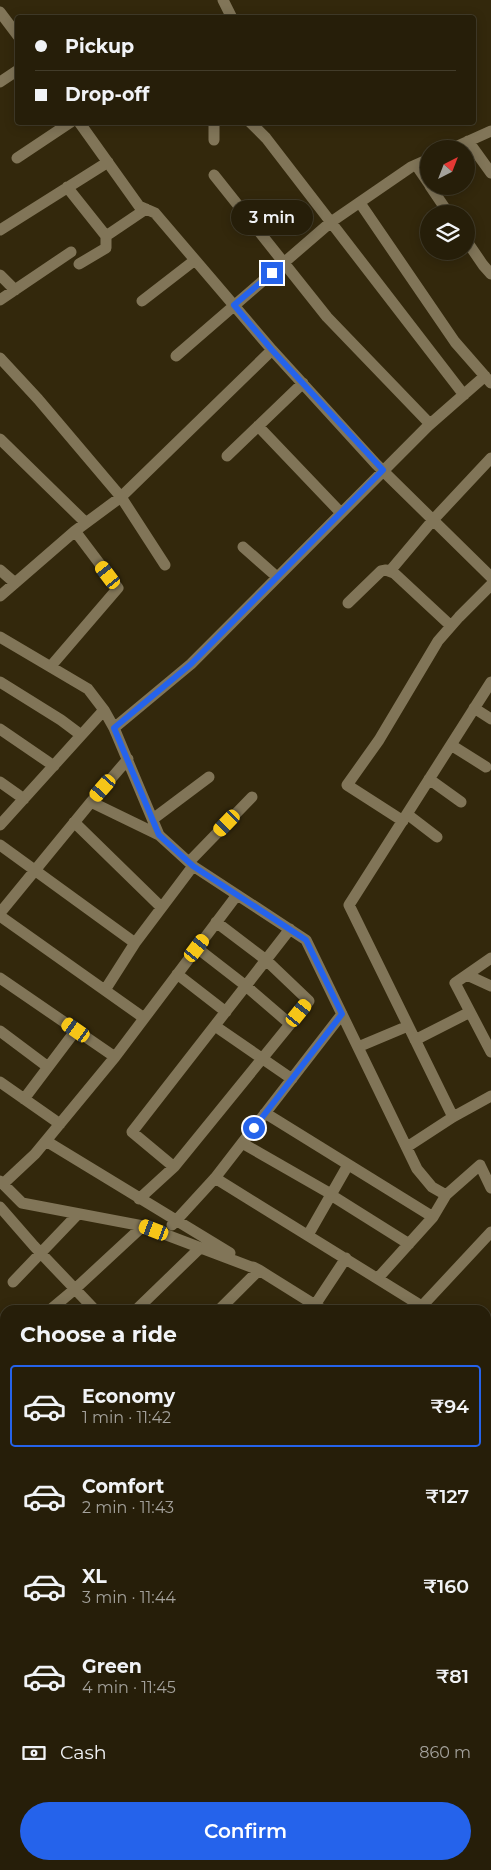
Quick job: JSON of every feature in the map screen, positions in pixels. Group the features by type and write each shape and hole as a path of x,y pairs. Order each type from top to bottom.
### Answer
{"street":[{"path":"223,0 230,15"},
{"path":"0,12 15,32"},
{"path":"0,82 15,72"},
{"path":"17,158 66,125"},
{"path":"81,125 139,206 155,213 302,383 383,470 491,576"},
{"path":"214,125 214,140"},
{"path":"253,125 266,138 464,394"},
{"path":"470,140 491,131"},
{"path":"475,151 491,173"},
{"path":"0,230 108,162"},
{"path":"176,356 331,222 420,163"},
{"path":"416,165 420,171"},
{"path":"214,175 327,317 430,424"},
{"path":"67,187 106,236 106,248 79,264"},
{"path":"114,728 191,664 430,424 464,394 488,379 456,342 360,203"},
{"path":"106,236 146,209"},
{"path":"0,300 71,252"},
{"path":"475,252 491,274"},
{"path":"142,301 195,260"},
{"path":"0,275 15,290"},
{"path":"0,596 75,531 122,497 272,350"},
{"path":"0,358 38,399 122,497 165,565"},
{"path":"227,456 302,383"},
{"path":"258,426 341,513"},
{"path":"0,439 86,523"},
{"path":"390,571 433,520 491,458"},
{"path":"51,666 118,588 75,531"},
{"path":"244,547 277,577"},
{"path":"0,570 15,583"},
{"path":"348,603 381,571 390,571 450,626"},
{"path":"437,837 347,785 379,740 438,640 491,585"},
{"path":"0,637 88,689 104,710 114,728 159,835"},
{"path":"0,682 82,735"},
{"path":"453,1117 349,906 491,682"},
{"path":"474,708 491,719"},
{"path":"0,825 104,710"},
{"path":"0,729 54,766"},
{"path":"450,745 486,768"},
{"path":"128,759 35,869 0,914 144,1018"},
{"path":"152,819 209,777"},
{"path":"429,779 461,802"},
{"path":"0,782 24,799"},
{"path":"105,990 135,943 191,864 252,797"},
{"path":"91,802 159,835 191,864 306,940 417,1169 432,1187 446,1195"},
{"path":"74,822 161,907"},
{"path":"0,845 135,943"},
{"path":"237,895 115,1057 35,1154 2,1182 22,1203 143,1226 259,1270"},
{"path":"139,1199 174,1167 309,1001 266,960 216,922"},
{"path":"174,1167 132,1132 290,929"},
{"path":"197,948 246,986 290,1024"},
{"path":"491,958 455,984 491,1052"},
{"path":"177,974 226,1012"},
{"path":"467,975 491,986"},
{"path":"0,978 115,1057"},
{"path":"415,1040 470,1012"},
{"path":"164,1234 215,1178 342,1014"},
{"path":"214,1026 292,1079"},
{"path":"358,1047 408,1026"},
{"path":"24,1099 76,1030"},
{"path":"0,1031 48,1066"},
{"path":"0,1082 60,1124"},
{"path":"407,1147 453,1117 491,1096"},
{"path":"265,1113 433,1217"},
{"path":"46,1141 314,1305"},
{"path":"242,1143 331,1195 408,1244"},
{"path":"308,1235 348,1165"},
{"path":"378,1278 433,1217 446,1195 480,1165 488,1173 491,1188"},
{"path":"215,1178 420,1305"},
{"path":"0,1207 90,1305"},
{"path":"13,1282 78,1214"},
{"path":"56,1305 143,1226"},
{"path":"428,1305 491,1232"},
{"path":"141,1305 200,1248"},
{"path":"321,1305 346,1258"},
{"path":"225,1305 259,1270"}],"route":[{"path":"254,1128 342,1014 306,940 193,866 159,835 114,728 191,664 383,470 272,350 234,305 272,273"}]}
